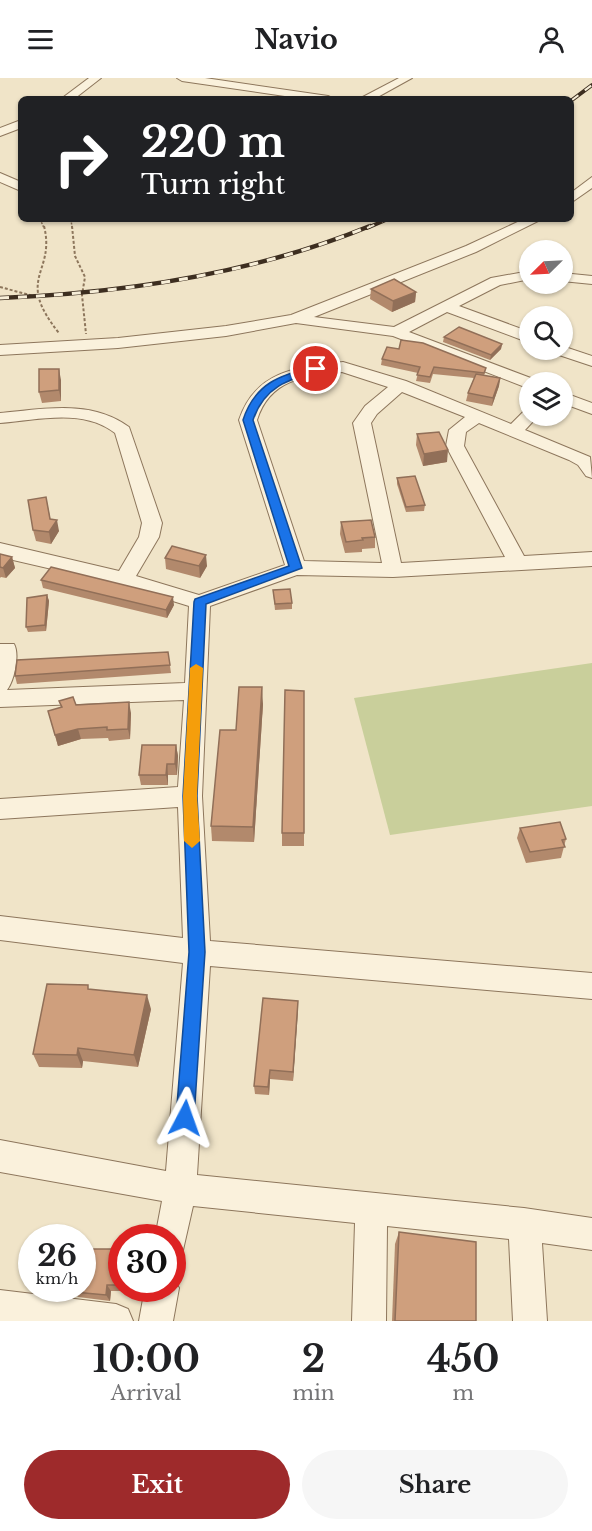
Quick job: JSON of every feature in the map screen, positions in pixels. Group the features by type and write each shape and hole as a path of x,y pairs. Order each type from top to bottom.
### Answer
{"street":[{"path":"72,96 96,78"},
{"path":"183,78 307,96"},
{"path":"370,96 407,78"},
{"path":"0,132 18,125"},
{"path":"0,177 18,186"},
{"path":"574,196 592,181"},
{"path":"0,350 70,346 226,331 295,319 471,249 529,222"},
{"path":"396,332 496,281 519,276"},
{"path":"573,279 592,280"},
{"path":"445,306 519,334"},
{"path":"295,319 396,332 519,380"},
{"path":"573,355 592,361"},
{"path":"296,568 248,420 254,402 261,393 279,381 302,371 331,367 350,368 400,385 475,418 575,456 584,461 592,472"},
{"path":"393,570 362,423 371,410 400,385"},
{"path":"573,401 592,409"},
{"path":"0,418 91,413 113,421 123,432 152,523 149,537 124,579"},
{"path":"475,418 458,430 455,446 517,562"},
{"path":"513,432 519,426"},
{"path":"0,550 124,579 200,602 296,568 393,570 592,560"},
{"path":"174,1224 180,1189 197,952 190,796 200,602"},
{"path":"0,684 6,650"},
{"path":"0,699 195,691"},
{"path":"0,809 190,796"},
{"path":"0,928 197,952 592,986"},
{"path":"0,1156 180,1189 524,1224 592,1234"},
{"path":"369,1321 371,1208"},
{"path":"524,1224 530,1321"},
{"path":"156,1321 159,1302"},
{"path":"0,1307 116,1321"}],"path":[{"path":"43,222 46,226 46,237 39,271 37,297 48,320 70,346 86,343 82,295 85,277 75,256 72,222"},
{"path":"0,287 37,297"}],"green space":[{"path":"592,663 592,806 390,835 354,698"}],"building":[{"path":"394,279 416,292 393,301 371,289"},
{"path":"459,327 502,344 491,355 444,337"},
{"path":"401,340 423,343 486,368 484,373 434,367 430,377 417,375 420,367 382,359 387,347 399,349"},
{"path":"39,369 59,369 59,390 39,392"},
{"path":"476,374 500,378 493,398 468,393"},
{"path":"439,432 448,450 424,454 417,434"},
{"path":"415,476 425,505 406,507 397,478"},
{"path":"46,497 50,519 57,520 49,532 33,530 28,500"},
{"path":"371,520 375,537 346,542 341,522"},
{"path":"172,546 206,555 199,566 165,558"},
{"path":"0,554 12,557 3,568 0,567"},
{"path":"51,567 173,597 166,610 41,580"},
{"path":"290,589 292,603 275,604 273,590"},
{"path":"47,595 45,625 26,627 27,598"},
{"path":"168,652 170,665 15,676 17,660"},
{"path":"239,687 262,687 253,827 211,826 220,730 236,730"},
{"path":"285,690 304,691 304,833 282,833"},
{"path":"73,697 76,705 129,702 128,729 107,730 107,727 78,729 55,735 48,711 62,707 59,701"},
{"path":"142,745 176,745 175,764 167,764 166,775 139,775"},
{"path":"560,822 566,839 562,840 565,847 530,852 520,828"},
{"path":"47,984 88,985 88,989 147,995 134,1055 78,1048 77,1055 33,1054"},
{"path":"263,998 298,1001 293,1072 270,1070 268,1087 254,1086"},
{"path":"399,1232 476,1242 476,1321 395,1321"},
{"path":"96,1249 108,1249 106,1295 96,1294"}],"railway":[{"path":"574,98 592,85"},
{"path":"367,228 381,222"},
{"path":"0,298 142,286 235,269 326,243 370,226"}],"slow traffic":[{"path":"192,841 190,796 196,668"}],"route":[{"path":"185,1118 197,952 190,796 200,602 296,568 248,420 254,402 261,393 279,381 302,371 316,369"}]}
